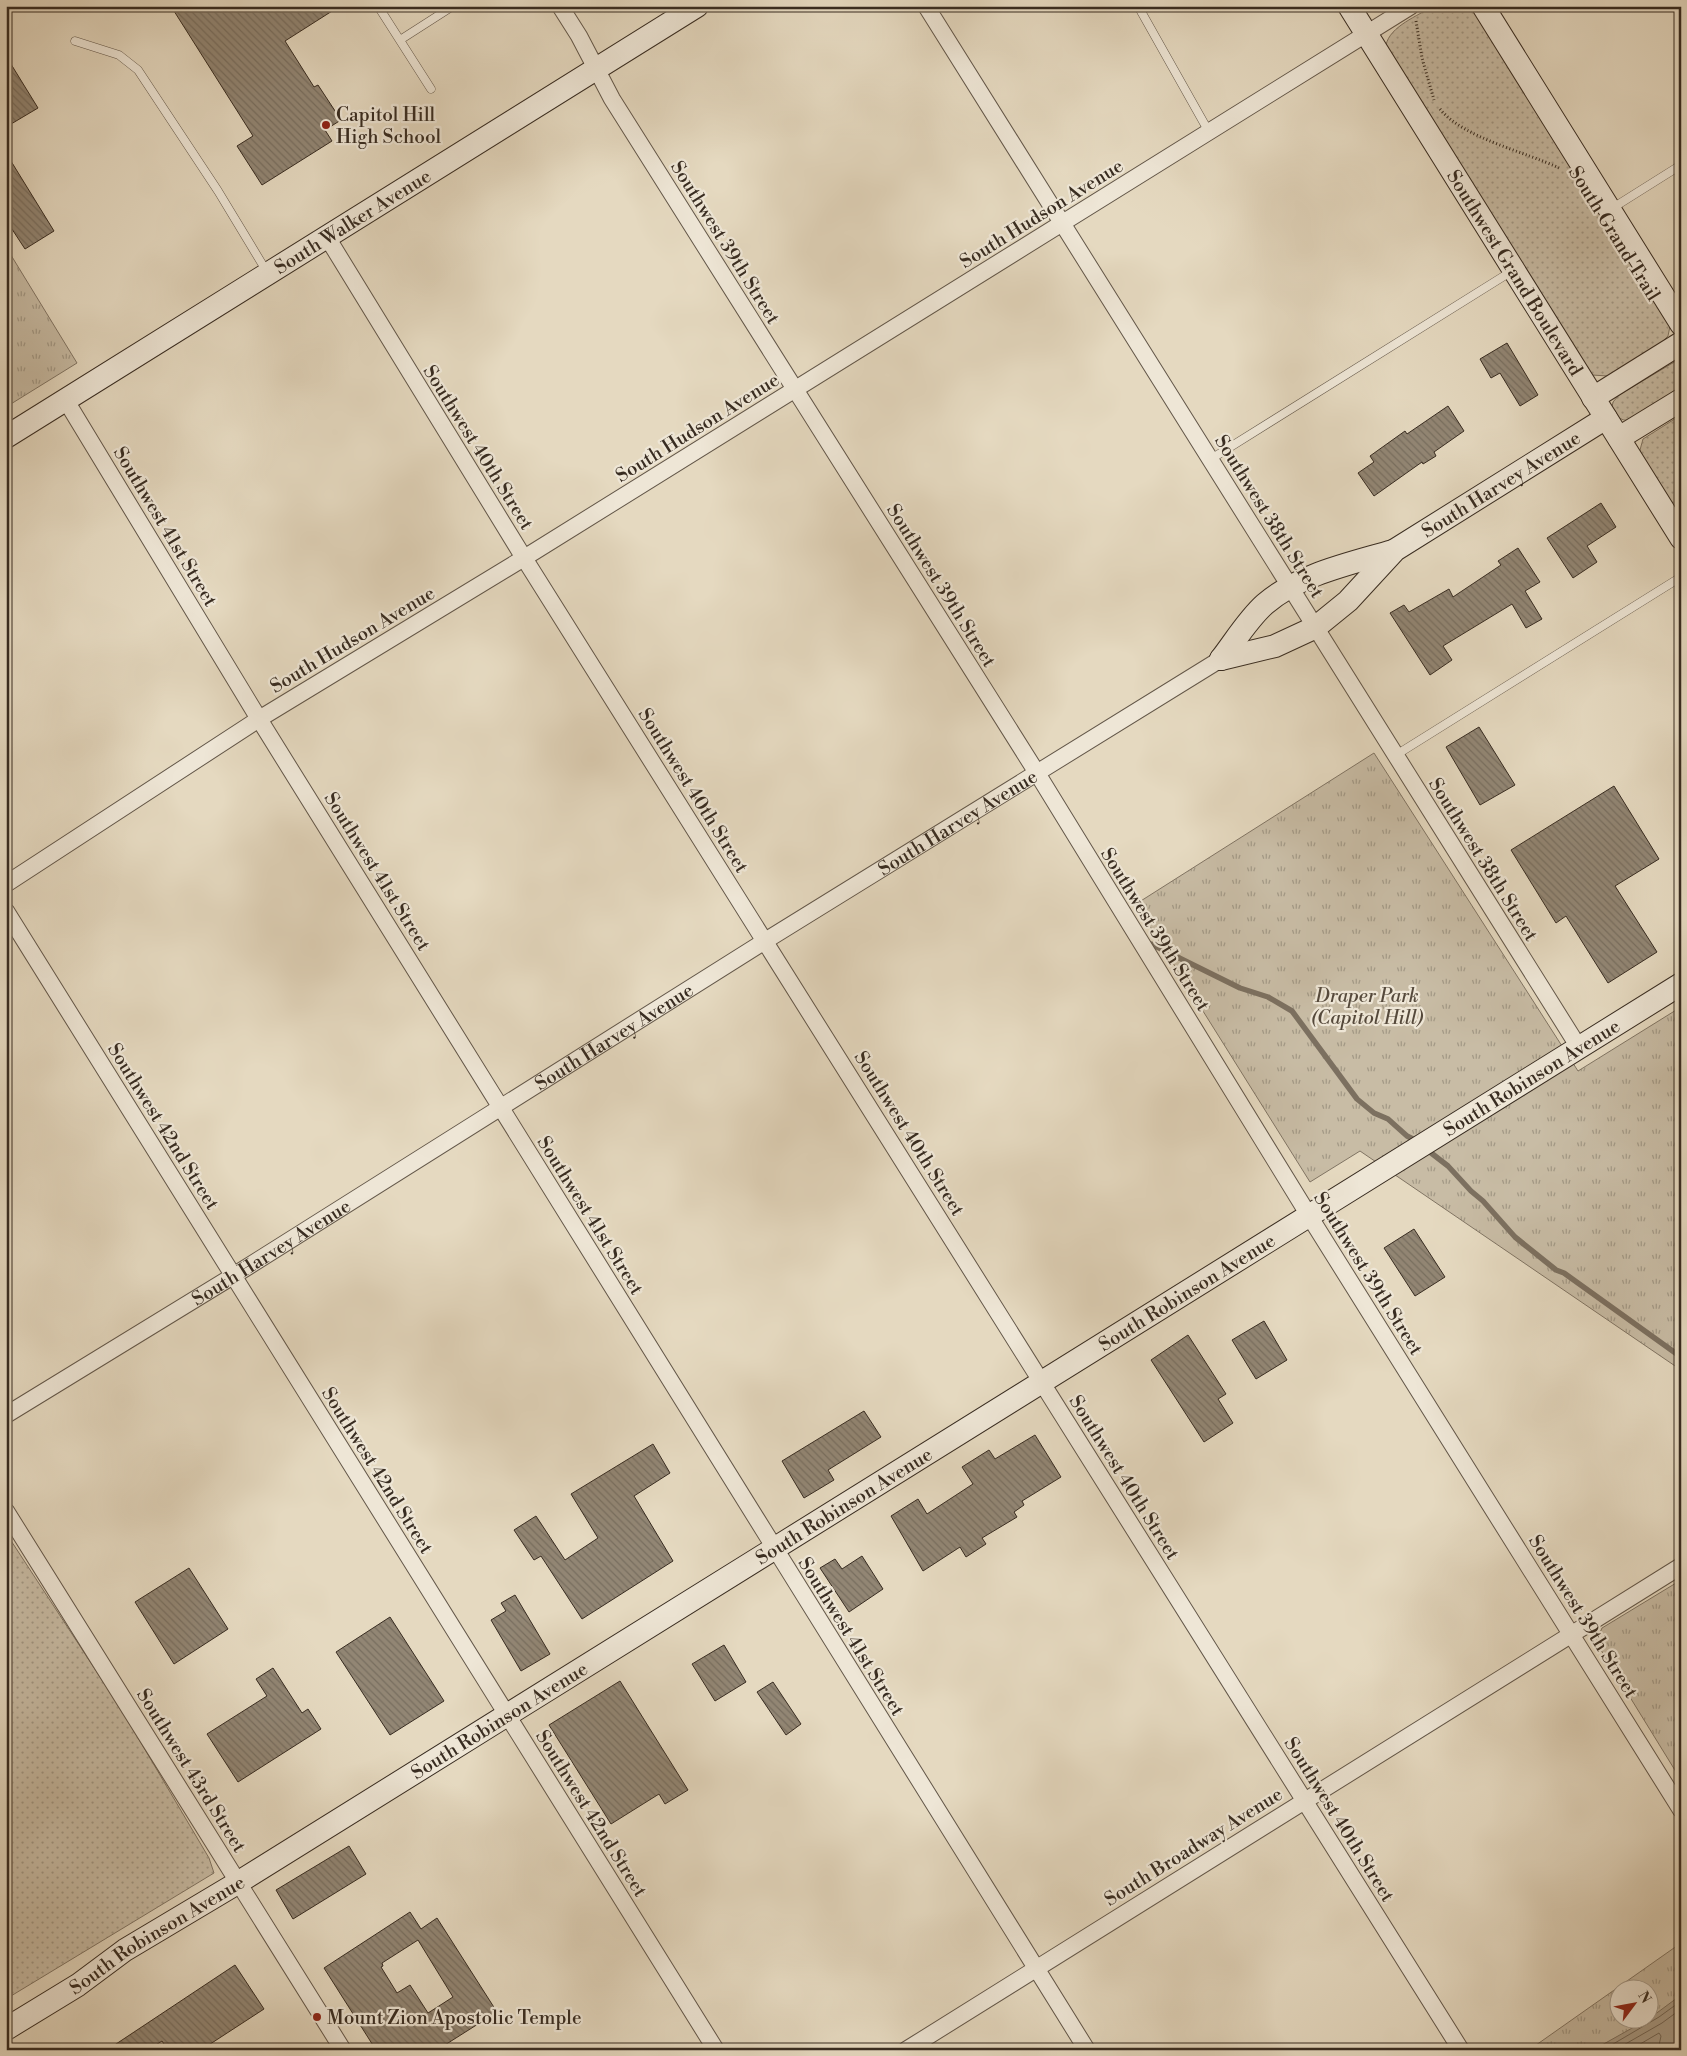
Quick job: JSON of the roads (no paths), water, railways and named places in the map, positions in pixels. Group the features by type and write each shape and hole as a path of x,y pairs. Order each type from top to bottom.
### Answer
{"street":[{"name":"Southwest 39th Street","path":"560,6 612,99 1037,773 1308,1214 1572,1633 1681,1810"},
{"name":"South Walker Avenue","path":"6,437 697,6"},
{"name":"Southwest 38th Street","path":"926,6 1578,1046"},
{"name":"Southwest Grand Boulevard","path":"1349,6 1681,538"},
{"path":"1483,6 1681,324"},
{"name":"South Hudson Avenue","path":"6,884 259,719 524,558 1410,7"},
{"name":"Southwest 40th Street","path":"327,237 524,558 1461,2050"},
{"path":"1593,398 1681,343"},
{"name":"Southwest 41st Street","path":"65,399 259,719 1087,2050"},
{"path":"1618,438 1681,400"},
{"name":"South Harvey Avenue","path":"1222,659 1264,606 1291,588 1320,573 1395,550 1606,418"},
{"name":"South Harvey Avenue","path":"6,1415 233,1276 765,940 1222,659 1276,646 1316,627 1348,601 1395,550"},
{"name":"Southwest 42nd Street","path":"6,911 716,2050"},
{"name":"South Robinson Avenue","path":"6,2029 78,1985 125,1950 239,1882 1308,1214 1681,984"},
{"name":"Southwest 43rd Street","path":"6,1512 343,2050"},
{"name":"South Broadway Avenue","path":"906,2050 1681,1566"}],"lane":[{"path":"378,6 431,89"},
{"path":"400,40 453,6"},
{"path":"1138,6 1209,132"},
{"path":"75,40 119,55 138,70 218,191 268,274"},
{"path":"1610,210 1681,166"},
{"path":"1211,460 1513,270"},
{"path":"1396,755 1681,577"}],"water":[{"path":"1681,1995 1681,2044 1674,2050 1593,2050 1632,2028 1660,2028 1660,2011"}],"waterway":[{"path":"1151,944 1240,988 1268,997 1292,1011 1357,1099 1374,1113 1388,1119 1407,1136 1417,1141"},
{"path":"1426,1149 1448,1166 1515,1237 1556,1270 1564,1273 1681,1357"}],"place":[{"name":"Capitol Hill High School","path":"326,125"},
{"name":"Mount Zion Apostolic Temple","path":"317,2017"}],"park label":[{"name":"Draper Park (Capitol Hill)","path":"1367,1006"}]}
